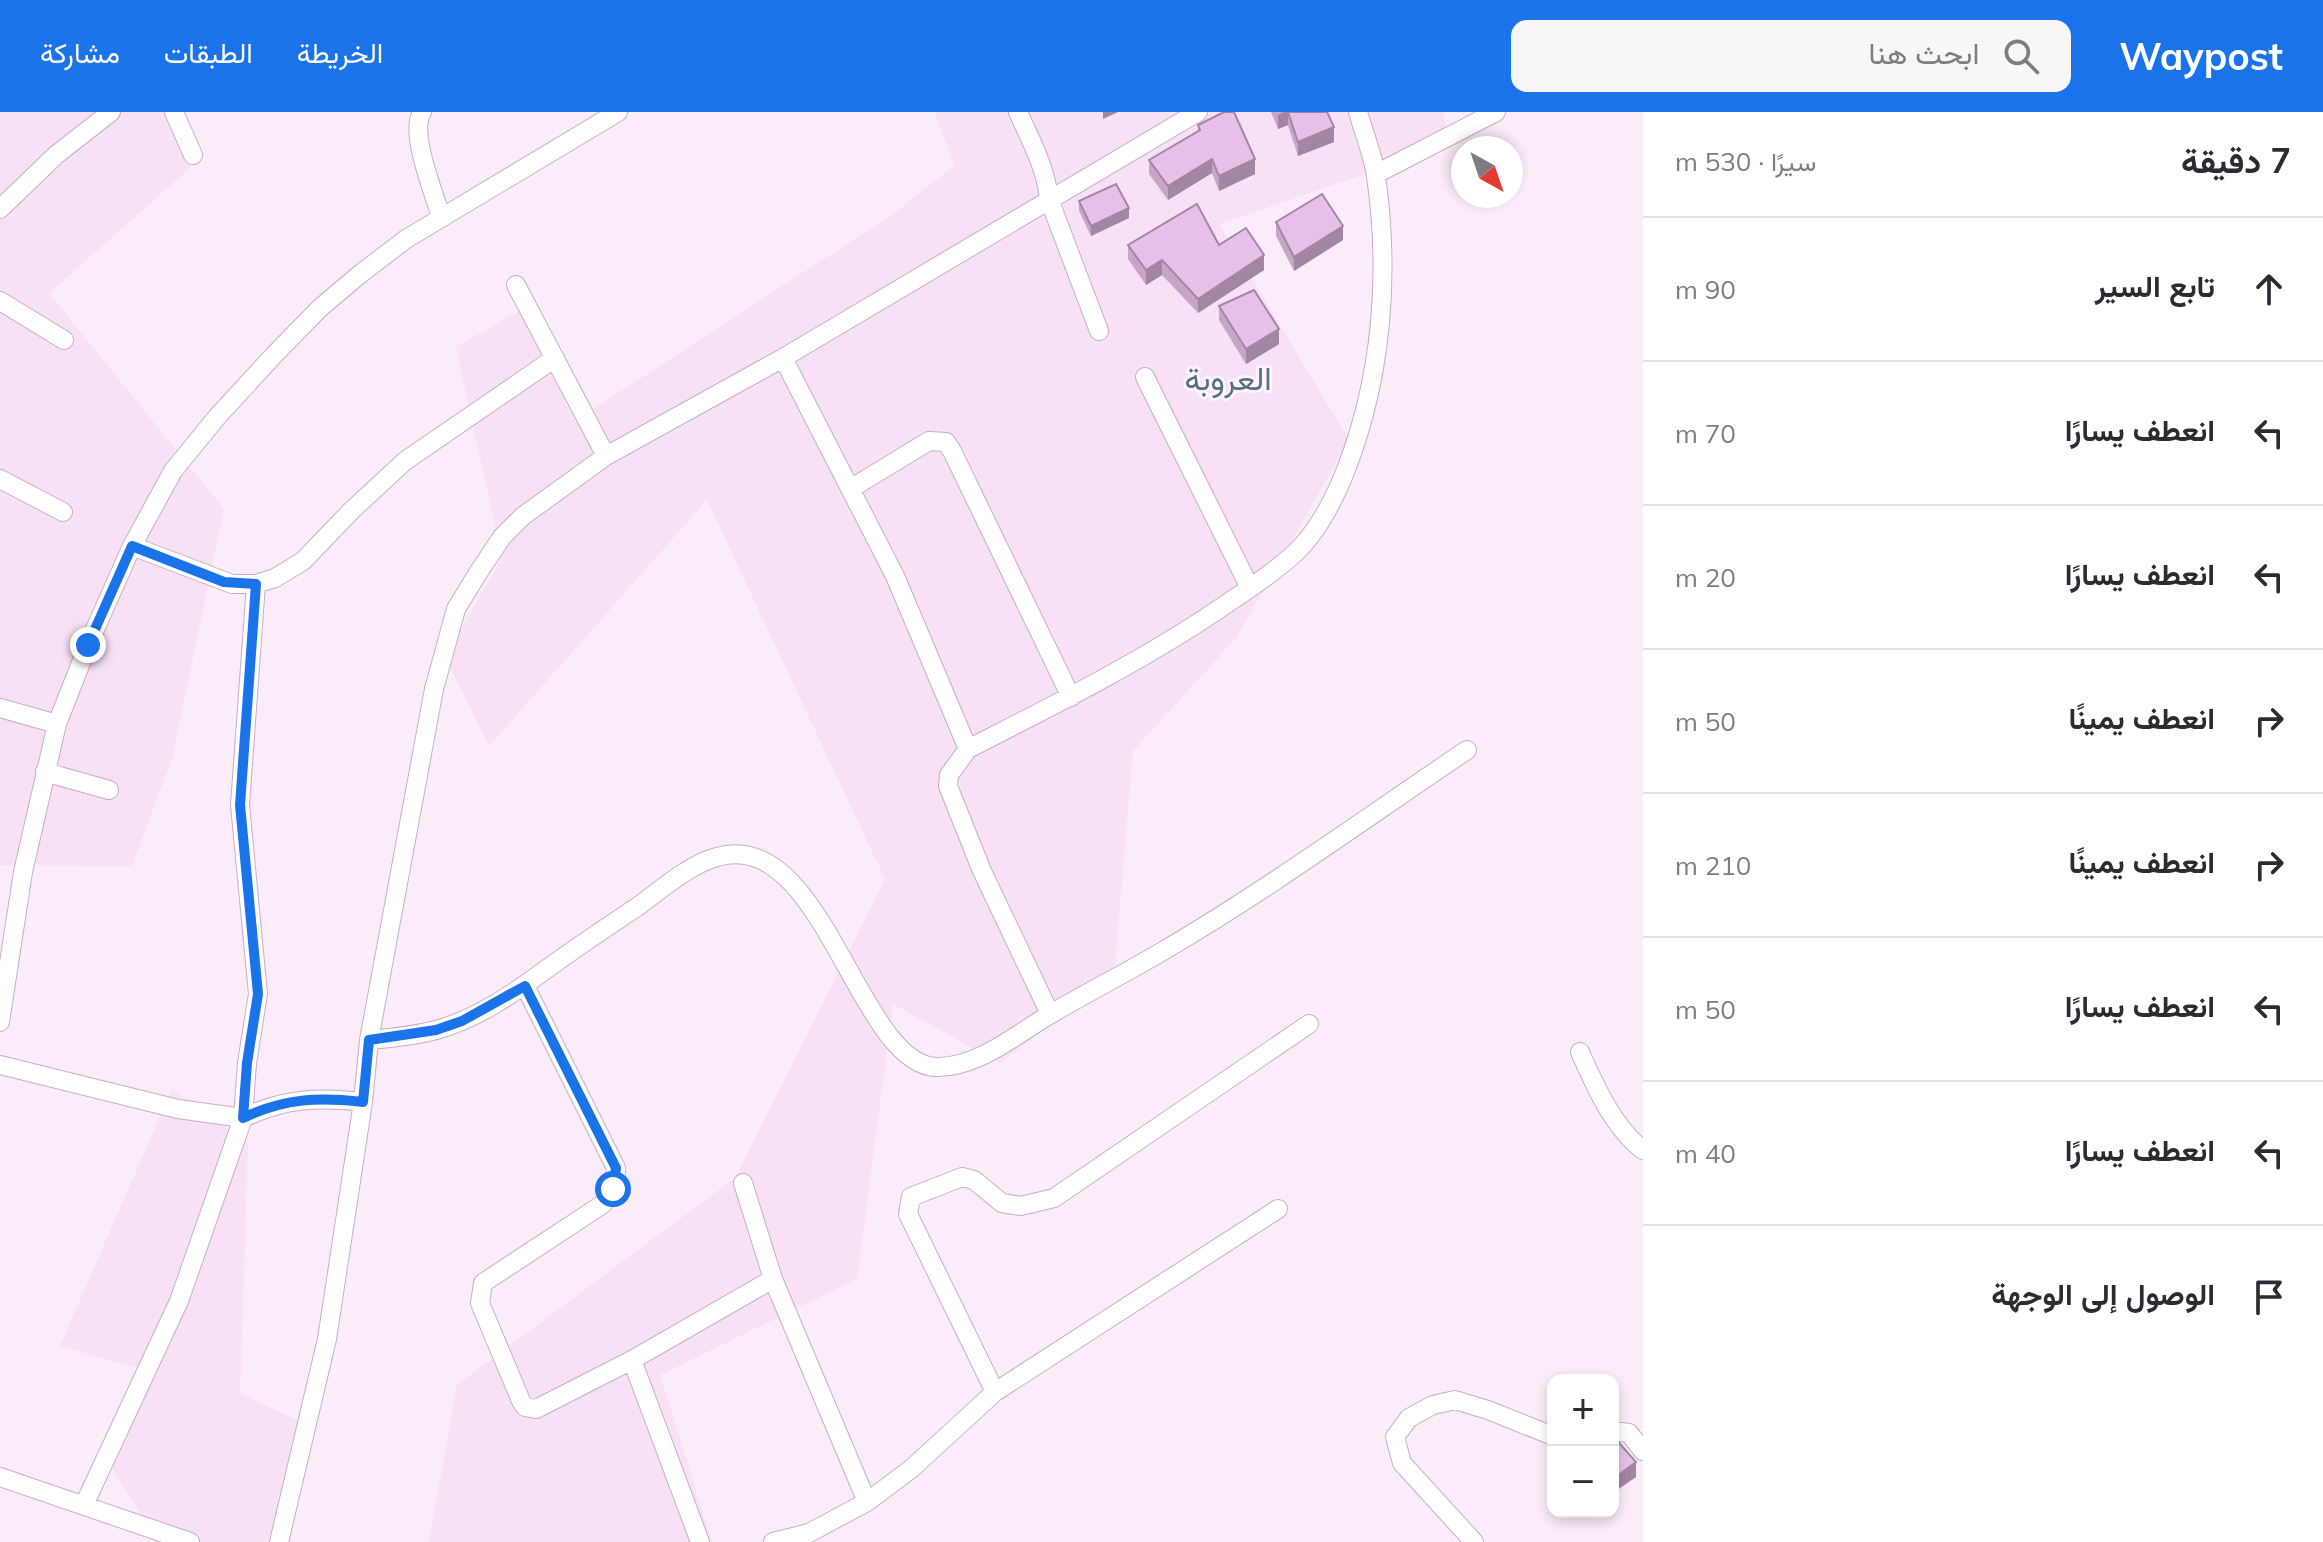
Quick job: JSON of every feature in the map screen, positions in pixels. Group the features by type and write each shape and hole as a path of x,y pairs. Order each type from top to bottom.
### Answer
{"street":[{"path":"0,209 56,155 111,112"},
{"path":"174,112 193,155"},
{"path":"422,112 418,127 420,141 441,217"},
{"path":"0,1022 23,872 57,724 132,546 173,471 274,355 320,308 359,275 406,239 618,112"},
{"path":"1018,112 1044,171 1049,199 1099,331"},
{"path":"279,1542 327,1339 363,1102 369,1040 434,689 456,609 502,537 523,516 606,456 783,358 1198,112"},
{"path":"1050,1014 982,871 948,786 949,775 968,749 1071,697 1173,640 1250,588 1295,553 1320,523 1339,487 1357,439 1373,381 1381,327 1381,250 1376,174 1358,112"},
{"path":"1376,174 1496,112"},
{"path":"516,285 606,456"},
{"path":"0,301 64,340"},
{"path":"132,546 224,582 256,584 290,571 405,461 555,358"},
{"path":"783,358 895,576 968,749"},
{"path":"1145,377 1250,588"},
{"path":"850,489 929,441 946,442 1071,697"},
{"path":"0,479 63,512"},
{"path":"84,1505 179,1301 243,1118 247,1063 258,994 240,805 256,584"},
{"path":"0,708 57,724"},
{"path":"369,1040 436,1030 462,1021 525,986 684,874 716,857 741,855 765,861 783,873 835,943 899,1049 916,1061 934,1067 975,1060 1177,943 1467,750"},
{"path":"45,772 109,790"},
{"path":"525,986 616,1168 616,1177 613,1189 603,1204 483,1283 480,1303 521,1401 530,1409 536,1409 632,1360 773,1279"},
{"path":"995,1392 908,1214 911,1197 962,1177 974,1180 1002,1203 1021,1206 1054,1198 1309,1024"},
{"path":"1580,1052 1607,1105 1643,1150"},
{"path":"0,1065 178,1109 243,1118 287,1101 325,1097 363,1102"},
{"path":"743,1183 773,1279 867,1502"},
{"path":"773,1542 812,1538 867,1502 911,1469 995,1392 1278,1209"},
{"path":"632,1360 700,1542"},
{"path":"1474,1542 1402,1463 1395,1437 1409,1418 1433,1405 1455,1400 1547,1434"},
{"path":"1619,1432 1629,1433 1643,1451"},
{"path":"0,1477 190,1542"}],"shaded area":[{"path":"0,112 167,112 191,167 49,293 224,509 172,759 132,866 0,865"},
{"path":"934,112 1177,112 1181,131 1204,112 1443,112 1450,145 1219,224 1349,440 1237,637 1133,751 1114,977 1000,1063 893,1004 857,1279 660,1375 712,1542 429,1542 457,1385 735,1178 885,879 707,500 489,746 445,657 502,558 456,347 519,311 575,421 893,214 955,165"},
{"path":"172,1089 248,1144 240,1393 301,1422 291,1542 158,1542 112,1468 151,1372 60,1346"}],"building":[{"path":"1224,112 1234,112 1255,159 1219,176 1212,159 1168,186 1149,160 1200,130 1198,125"},
{"path":"1288,112 1327,112 1334,127 1298,142"},
{"path":"1116,184 1129,208 1091,226 1079,201"},
{"path":"1322,194 1343,226 1294,257 1276,222"},
{"path":"1197,204 1219,245 1246,228 1264,255 1198,299 1162,260 1146,270 1128,245"},
{"path":"1254,290 1279,329 1246,349 1219,306"},
{"path":"1619,1443 1636,1462 1619,1475"}],"district":[{"name":"العروبة","path":"1228,378"}],"route":[{"path":"88,645 132,546 224,582 256,584 240,805 258,994 247,1063 243,1118 287,1101 325,1097 363,1102 369,1040 436,1030 462,1021 525,986 616,1168 613,1189"}]}
